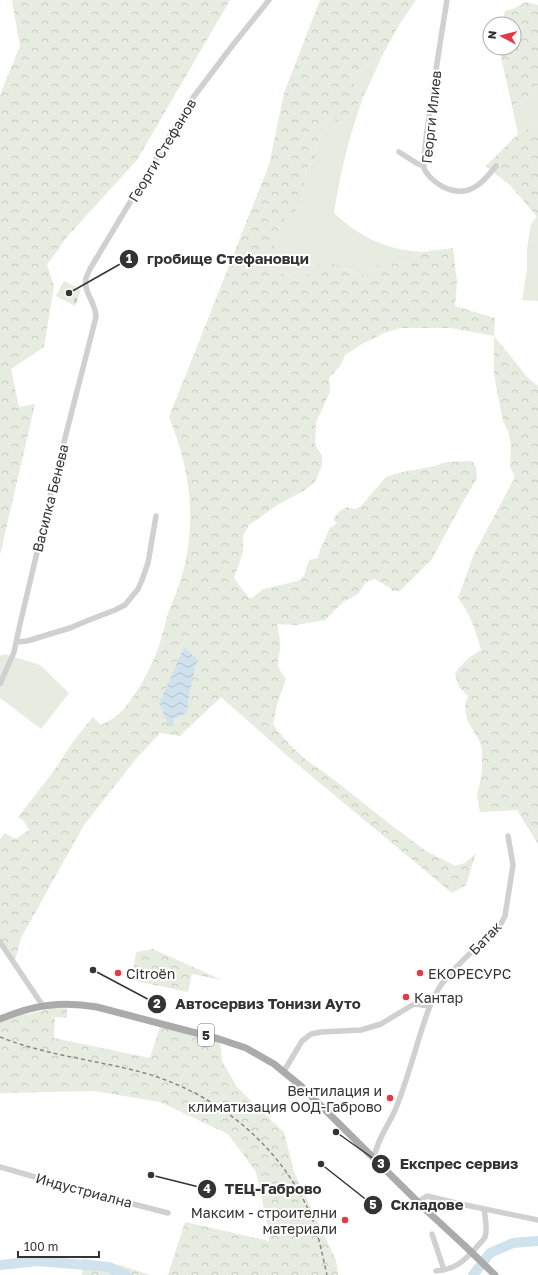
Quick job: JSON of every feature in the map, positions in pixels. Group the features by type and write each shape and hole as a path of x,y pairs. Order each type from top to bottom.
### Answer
{"main road":[{"name":"5","path":"0,1019 34,1007 69,1004 92,1006 208,1036 255,1052 284,1070 494,1275"}],"street":[{"name":"Георги Стефанов","path":"96,311 85,285 90,269 188,105 269,0"},
{"name":"Георги Илиев","path":"447,0 427,133 424,166 426,173 436,182 451,190 458,191 480,184 496,166"},
{"path":"399,152 424,166"},
{"name":"Василка Бенева","path":"0,684 16,642 51,492 96,311"},
{"path":"16,642 27,641 70,628 115,610 128,601 140,585 148,563 156,516"},
{"name":"Батак","path":"374,1158 375,1149 392,1117 404,1089 434,997 442,984 469,954 497,929 505,916 513,865 508,836"},
{"path":"0,942 43,1006"},
{"path":"284,1070 302,1041 311,1034 361,1030 381,1024 414,1004 430,1006"},
{"name":"Индустриална","path":"0,1167 94,1194 168,1213"},
{"path":"418,1202 427,1196 538,1220"},
{"path":"426,1210 432,1206 456,1203"},
{"path":"436,1271 458,1265 484,1237 486,1225 484,1209"},
{"path":"432,1234 444,1270"}],"green space":[{"path":"12,0 230,0 137,160 66,238 47,265 54,286 44,347 11,369 19,407 35,404 0,555 0,95 20,46"},
{"path":"320,0 416,0 399,25 382,56 354,74 350,81 365,94 360,102 347,115 342,124 329,118 320,137 316,159 306,169 302,206 287,217 280,226 275,246 265,260 270,268 298,281 317,266 325,264 338,265 362,275 368,275 382,262 389,259 393,259 401,265 422,252 453,248 457,282 455,306 495,318 494,336 451,328 401,328 384,333 362,344 345,355 340,366 329,378 330,392 316,422 315,444 322,456 322,466 315,482 302,492 279,504 249,525 243,536 243,552 234,578 248,597 252,598 263,589 298,581 304,576 309,560 318,558 320,549 329,529 337,523 333,519 340,511 347,507 355,509 361,506 386,477 398,473 435,466 446,462 472,461 476,467 477,478 432,559 400,591 392,591 390,588 375,579 366,582 358,594 343,602 325,620 296,625 277,624 280,643 278,664 281,673 286,679 277,704 273,725 289,744 306,760 332,778 426,851 455,866 465,863 476,853 466,885 452,893 291,759 221,697 180,736 160,733 135,760 84,825 21,938 15,960 0,947 0,839 5,833 15,839 29,830 24,821 18,817 93,717 101,725 117,716 124,709 143,682 157,652 183,571 188,549 190,529 189,491 186,473 182,454 169,417 269,165 284,93","holes":["184,647 190,690 187,713 173,720 159,703"]},
{"path":"526,2 538,5 538,85 525,99 512,106 501,56 522,56 522,16 504,16 505,11"},
{"path":"382,56 365,94 350,81 354,74"},
{"path":"538,85 538,124 518,134 512,106 525,99"},
{"path":"363,98 353,126 339,184 334,213 364,236 374,241 396,248 422,252 401,265 393,259 374,268 368,275 362,276 346,268 316,266 306,277 298,281 270,268 265,260 275,246 280,226 287,217 302,206 306,169 316,159 320,137 329,118 342,124 346,116"},
{"path":"538,124 538,218 511,186 486,166 518,134"},
{"path":"537,216 538,301 522,300 527,270 527,249 531,224"},
{"path":"64,281 81,290 75,306 56,296"},
{"path":"494,336 528,378 538,386 538,844 517,810 480,812 477,795 482,770 482,749 479,740 467,720 465,706 468,696 459,687 455,674 466,660 481,650 472,622 458,598 474,554 515,477 510,467 511,445 508,431 503,421 494,372"},
{"path":"5,654 40,665 69,693 41,729 0,698 0,656"},
{"path":"153,949 222,980 192,974 188,992 132,980 136,952"},
{"path":"67,1005 67,1018 55,1017 54,1038 150,1058 160,1026 220,1041 222,1061 237,1087 284,1132 294,1172 336,1260 338,1275 168,1275 185,1222 269,1241 269,1232 256,1172 228,1134 160,1102 94,1091 0,1093 0,1015 24,1015"},
{"path":"83,1258 120,1265 150,1275 82,1275"}],"water":[{"path":"184,647 197,659 190,690 187,713 173,720 174,726 169,726 159,703"}],"waterway":[{"path":"473,1275 490,1253 513,1243 538,1241"},
{"path":"0,1265 38,1261 109,1267 126,1275"}],"railway":[{"path":"0,1037 52,1053 141,1072 168,1081 194,1092 240,1123 261,1142 280,1163 296,1186 315,1226 327,1275"}],"place":[{"name":"гробище Стефановци","path":"69,293"},
{"name":"Автосервиз Тонизи Ауто","path":"93,970"},
{"name":"Citroën","path":"118,973"},
{"name":"ЕКОРЕСУРС","path":"420,973"},
{"name":"Кантар","path":"406,997"},
{"name":"Вентилация и климатизация ООД-Габрово","path":"390,1098"},
{"name":"Експрес сервиз","path":"336,1132"},
{"name":"Складове","path":"321,1164"},
{"name":"ТЕЦ-Габрово","path":"151,1175"},
{"name":"Максим - строителни материали","path":"345,1220"}]}
